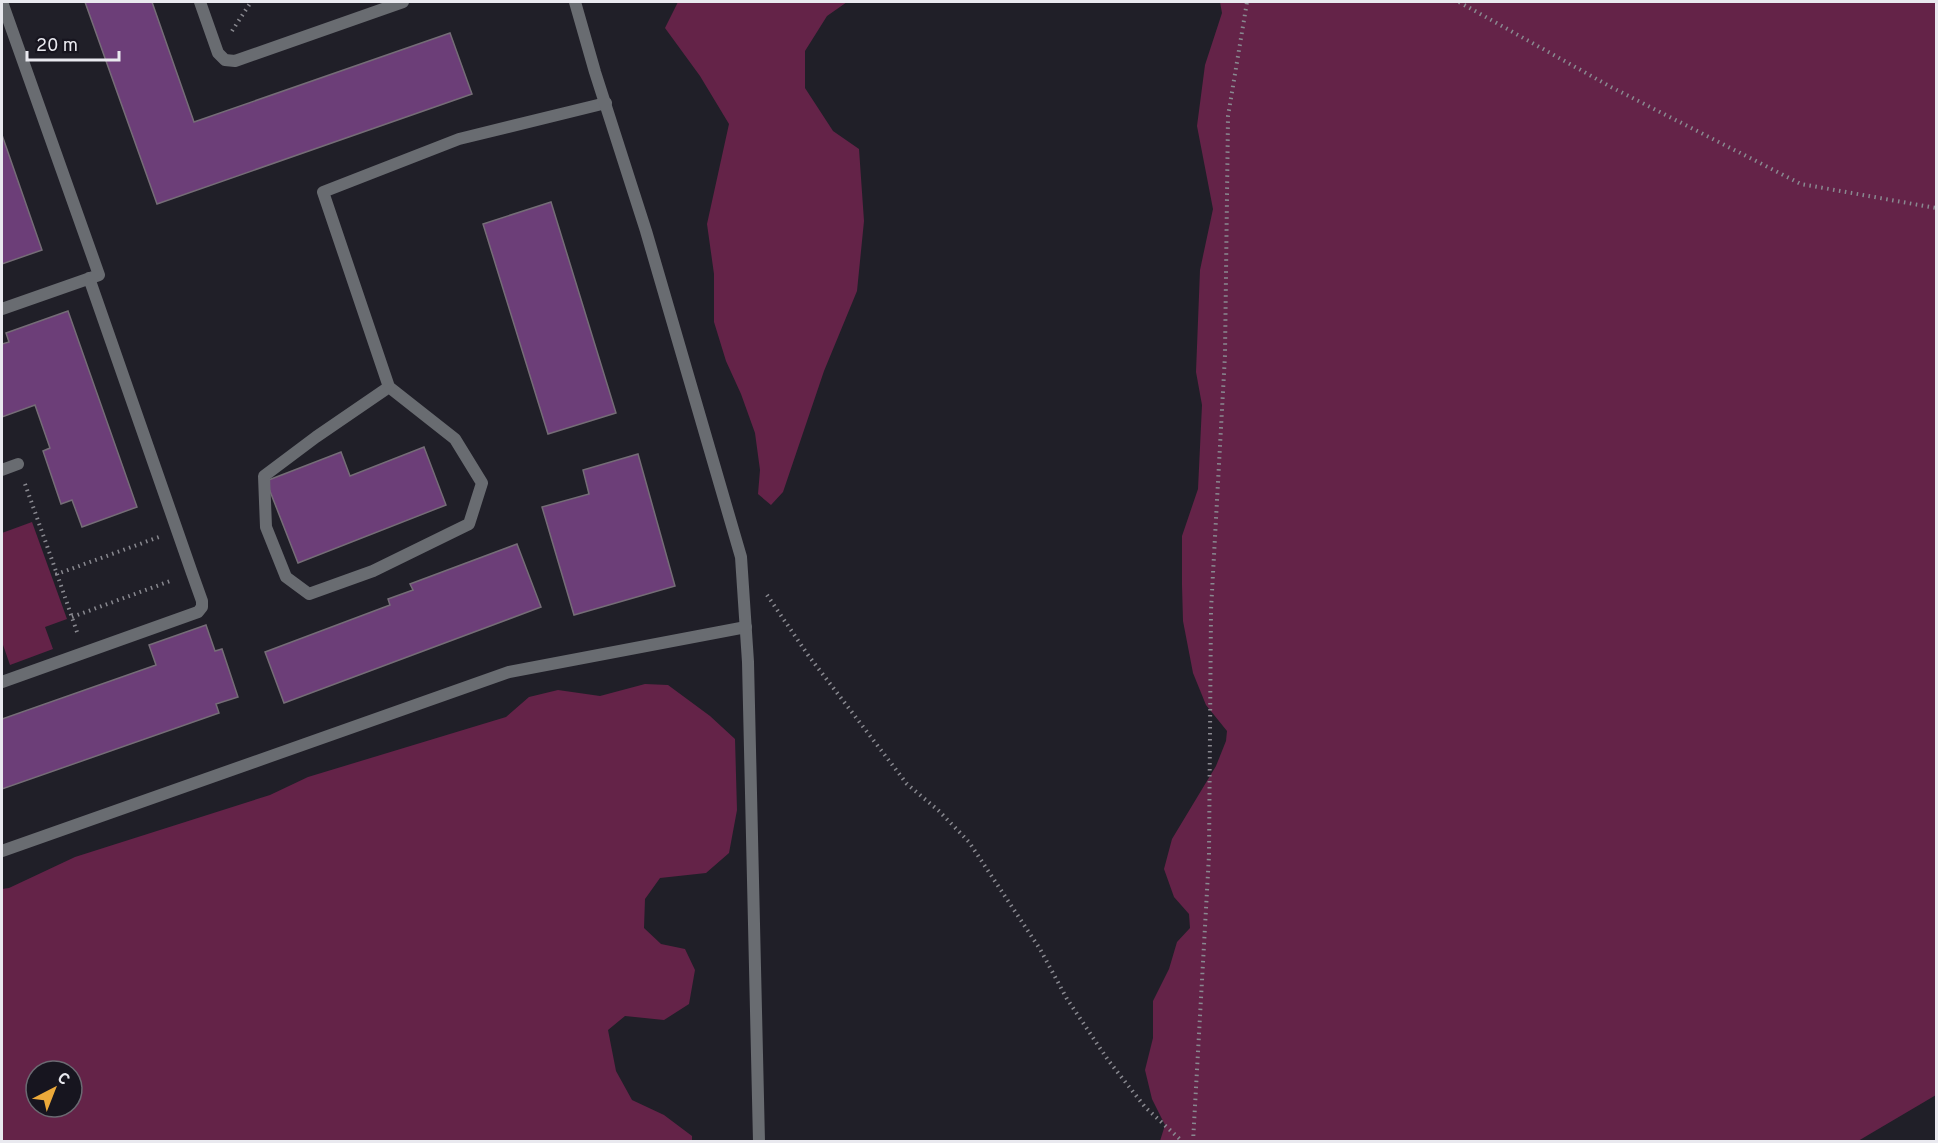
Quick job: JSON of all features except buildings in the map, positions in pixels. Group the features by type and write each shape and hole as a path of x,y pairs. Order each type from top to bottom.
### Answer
{"street":[{"path":"2,2 99,275 2,309"},
{"path":"200,2 218,53 225,60 235,61 403,2"},
{"path":"575,2 646,231 741,557 746,627 759,1142"},
{"path":"389,387 264,476 266,527 286,578 309,594 373,572 469,524 482,483 455,439 389,387 323,192 459,139 606,103"},
{"path":"2,682 198,612 202,608 202,601 88,278"},
{"path":"2,470 18,464"},
{"path":"2,851 509,672 746,627"}],"path":[{"path":"1193,1142 1209,855 1211,610 1225,355 1228,116 1247,2"},
{"path":"1459,2 1611,87 1801,184 1936,208"},
{"path":"18,464 85,652"},
{"path":"57,574 177,530"},
{"path":"741,557 808,655 907,784 939,811 969,842 1040,949 1067,999 1108,1060 1145,1107 1183,1142"},
{"path":"72,617 192,573"}],"shaded area":[{"path":"678,2 847,2 827,16 805,51 805,88 833,131 859,149 864,221 857,291 824,371 783,492 771,505 758,494 760,470 755,433 726,361 714,322 714,274 707,224 729,124 700,76 665,28"},
{"path":"1220,2 1936,2 1936,1095 1858,1141 1160,1141 1165,1125 1152,1099 1145,1070 1153,1038 1153,1001 1169,969 1177,942 1190,928 1189,914 1174,897 1164,869 1172,839 1216,766 1226,741 1227,731 1206,705 1193,673 1183,621 1182,585 1182,536 1198,489 1202,405 1196,372 1200,270 1213,209 1197,126 1205,65 1222,13"},
{"path":"32,522 67,619 45,627 53,649 10,665 2,642 2,533"},
{"path":"645,684 668,685 710,716 735,739 737,810 729,853 706,873 660,878 645,899 644,928 661,944 685,949 695,970 689,1004 664,1020 625,1016 608,1030 616,1071 632,1100 664,1115 692,1136 692,1141 2,1141 2,889 9,888 75,857 270,795 308,777 506,717 529,697 558,690 600,696"}]}
